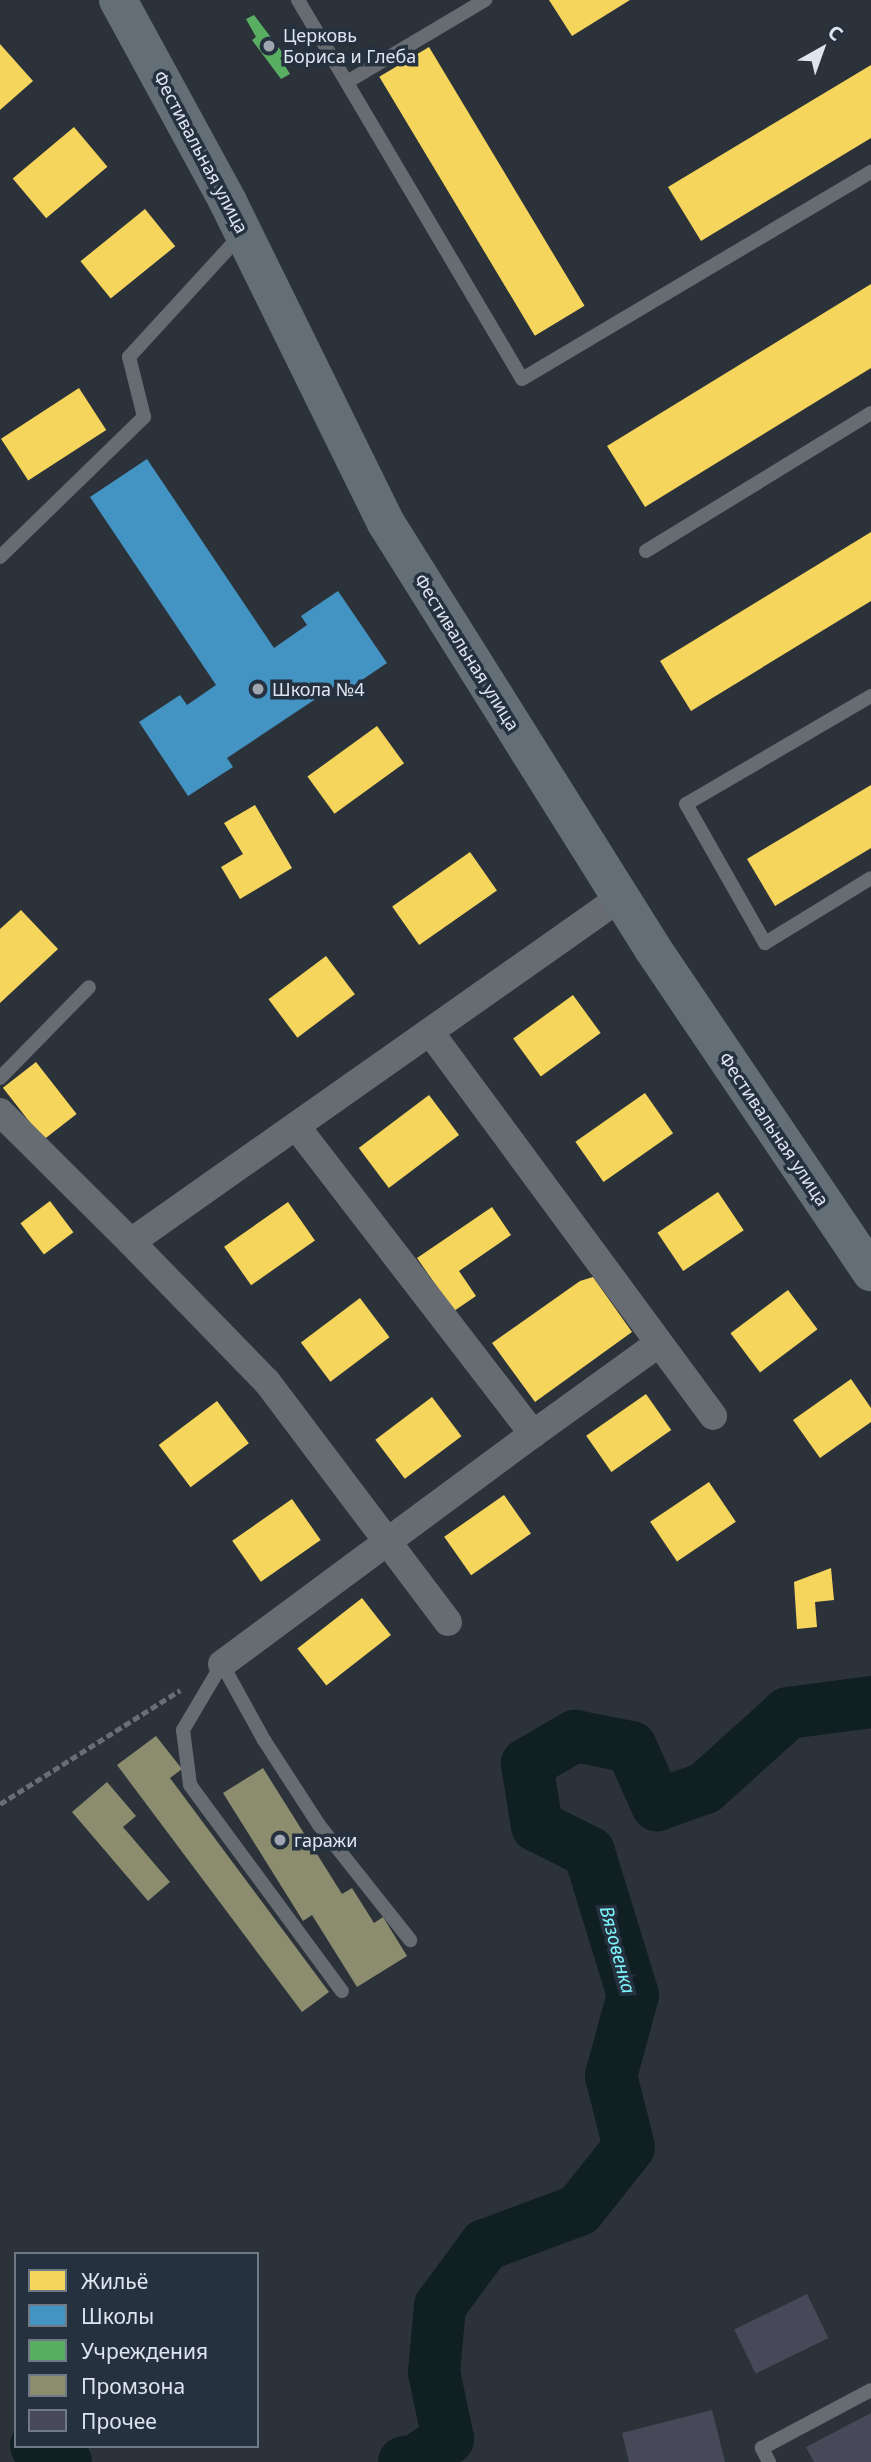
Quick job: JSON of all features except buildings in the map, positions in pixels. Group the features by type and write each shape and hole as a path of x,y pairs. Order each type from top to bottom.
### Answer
{"main road":[{"name":"Фестивальная улица","path":"118,0 243,232 386,523 621,897 871,1272"}],"street":[{"path":"131,1242 621,897"},
{"path":"430,1032 713,1416"},
{"path":"0,1112 267,1382 448,1622"},
{"path":"296,1126 533,1434"},
{"path":"222,1664 659,1343"}],"lane":[{"path":"298,0 522,379 871,172"},
{"path":"347,82 485,0"},
{"path":"0,556 144,416 129,357 243,232"},
{"path":"646,551 871,413"},
{"path":"871,696 686,804 765,943 871,878"},
{"path":"0,1078 89,987"},
{"path":"222,1664 264,1740 319,1825 410,1940"},
{"path":"222,1664 183,1730 190,1785 342,1991"},
{"path":"769,2462 762,2448 871,2390"}],"path":[{"path":"0,1804 222,1664"}],"waterway":[{"name":"Вязовенка","path":"404,2462 415,2461 448,2439 434,2372 440,2306 485,2245 579,2210 629,2147 611,2076 633,1995 589,1852 537,1826 527,1764 575,1736 631,1747 657,1805 705,1788 788,1713 871,1702"},
{"name":"Вязовенка","path":"40,2448 66,2462"}],"place":[{"name":"Церковь Бориса и Глеба","path":"269,46"},
{"name":"Школа №4","path":"258,689"},
{"name":"гаражи","path":"280,1840"}]}
